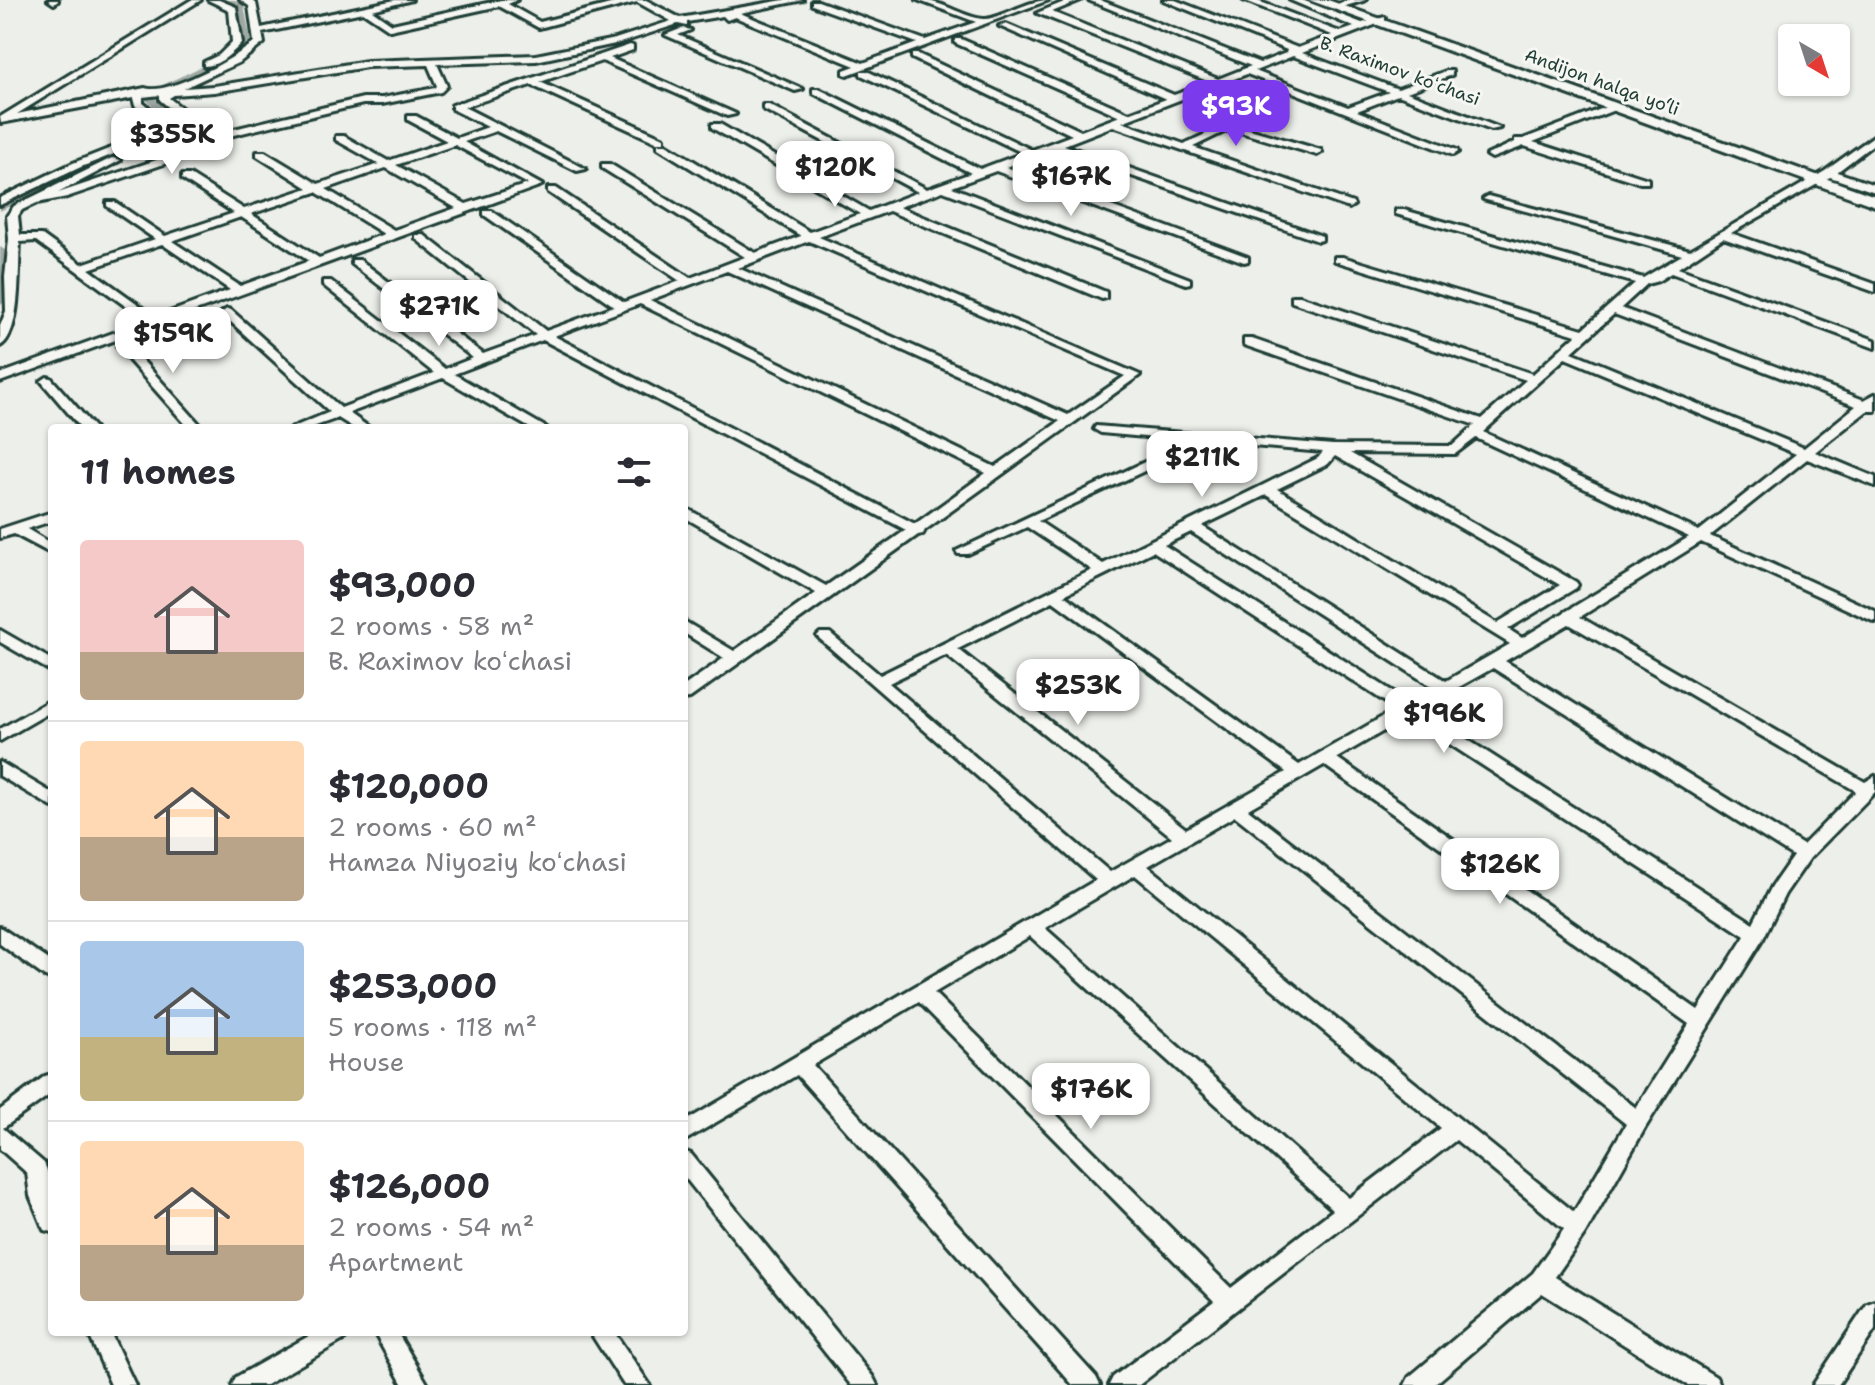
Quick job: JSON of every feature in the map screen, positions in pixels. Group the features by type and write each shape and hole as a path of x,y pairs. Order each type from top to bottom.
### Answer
{"highway":[{"name":"Andijon halqa yo‘li","path":"1316,0 1614,107 1822,176"},
{"name":"Andijon halqa yo‘li","path":"1336,2 1373,22 1822,176 1875,198"}],"street":[{"path":"0,120 197,0"},
{"path":"0,202 77,165 153,135 163,122 138,104 142,93 222,57 237,43 233,9 212,0"},
{"path":"260,31 408,0"},
{"path":"365,9 390,27 513,0"},
{"path":"501,3 539,25 638,0 692,28"},
{"path":"739,0 752,6"},
{"path":"0,120 142,93 214,89 367,64 536,58 617,41 680,21 799,0"},
{"path":"921,0 984,22"},
{"path":"847,72 864,70 924,43 1040,4 1077,0"},
{"path":"1092,0 1257,65"},
{"name":"B. Raximov koʻchasi","path":"1167,0 1495,128"},
{"path":"1247,0 1338,34"},
{"path":"1294,0 1373,22"},
{"path":"1336,2 1362,0"},
{"path":"185,127 184,115 163,98 172,90 251,52 259,43 260,31 253,2"},
{"path":"815,3 924,43"},
{"path":"1040,4 1003,26 915,56 1081,135"},
{"path":"1040,4 1216,81"},
{"path":"581,169 455,107 735,14 864,70 1032,154"},
{"path":"309,424 1032,154 1373,22"},
{"path":"1003,26 1172,98"},
{"path":"670,35 798,89"},
{"path":"958,41 1127,116"},
{"path":"601,57 731,114"},
{"path":"210,138 363,101 382,101 438,90 442,86 431,62"},
{"path":"1244,70 1453,152"},
{"path":"1348,111 1449,73"},
{"path":"531,81 661,143 810,237 1134,375 688,691"},
{"path":"816,91 980,173"},
{"path":"766,107 927,193"},
{"path":"1492,155 1519,141 1614,107"},
{"path":"0,378 316,261 537,185 412,118"},
{"path":"1112,122 1349,205"},
{"path":"716,126 869,215"},
{"path":"1183,148 1229,126 1317,152"},
{"path":"34,200 63,195 216,143 185,127"},
{"path":"0,342 12,311 11,277 15,239 12,216 34,200 165,140 185,127"},
{"path":"80,268 496,128"},
{"path":"340,138 465,208"},
{"path":"1101,429 1333,449 1455,450 1582,333 1643,282 1670,269 1722,234 1822,176 1875,138"},
{"path":"1519,141 1644,181"},
{"path":"1054,145 1318,238"},
{"path":"261,154 392,234"},
{"path":"606,166 755,258"},
{"path":"996,167 1244,259"},
{"path":"1822,176 1875,189"},
{"path":"186,177 316,261"},
{"path":"943,187 1186,281"},
{"path":"552,190 690,283"},
{"path":"1488,199 1690,254"},
{"path":"111,204 239,291"},
{"path":"890,207 1102,295"},
{"path":"1400,212 1643,282"},
{"path":"488,213 624,307"},
{"path":"1722,234 1875,288"},
{"path":"15,239 38,237 154,321"},
{"path":"420,237 546,337 918,531"},
{"path":"1339,259 1582,333"},
{"path":"356,262 483,360"},
{"path":"729,268 1070,421"},
{"path":"1670,269 1875,344"},
{"path":"327,283 446,374 533,424"},
{"path":"1296,299 1534,378"},
{"path":"642,301 997,473"},
{"path":"1612,309 1872,405"},
{"path":"227,313 339,413 357,424"},
{"path":"1248,342 1480,428 1875,617"},
{"path":"123,346 192,424"},
{"path":"1562,352 1875,482"},
{"path":"47,381 85,424"},
{"path":"688,1130 1109,881 1599,600 1701,536 1872,405"},
{"path":"963,551 1203,439"},
{"path":"878,682 1323,461 1333,449"},
{"path":"1333,449 1599,600"},
{"path":"1266,489 1521,644"},
{"path":"688,513 828,594"},
{"path":"0,534 48,517"},
{"path":"1028,521 1102,570"},
{"path":"1192,526 1444,687"},
{"path":"16,529 48,548"},
{"path":"1154,545 1756,934"},
{"path":"1498,629 1571,585"},
{"path":"1054,595 1298,772"},
{"path":"1417,1385 1541,1280 1577,1227 1638,1122 1756,934 1778,891 1804,854 1871,786 1568,617"},
{"path":"688,629 735,658"},
{"path":"0,635 48,665"},
{"path":"825,636 1109,881"},
{"path":"947,648 1185,838"},
{"path":"1492,660 1804,854"},
{"path":"0,736 48,706"},
{"path":"1324,757 1700,1021"},
{"path":"0,768 48,798"},
{"path":"1236,808 1638,1122"},
{"path":"1136,866 1577,1227"},
{"path":"1032,927 1348,1211"},
{"path":"0,934 48,969"},
{"path":"922,993 1229,1301"},
{"path":"799,1063 1088,1385"},
{"path":"0,1121 48,1085"},
{"path":"1121,1385 1455,1129"},
{"path":"0,1136 37,1169 41,1196 48,1213"},
{"path":"688,1165 865,1385"},
{"path":"1541,1280 1708,1385"},
{"path":"1825,1385 1875,1311"},
{"path":"101,1336 123,1385"},
{"path":"244,1385 325,1336"},
{"path":"387,1336 416,1385"},
{"path":"604,1336 638,1385"}],"waterway":[{"path":"142,143 161,135 175,123 149,99 153,93 233,55 247,43 240,5 229,0"},
{"path":"0,208 104,157"},
{"path":"0,250 0,302"}]}
